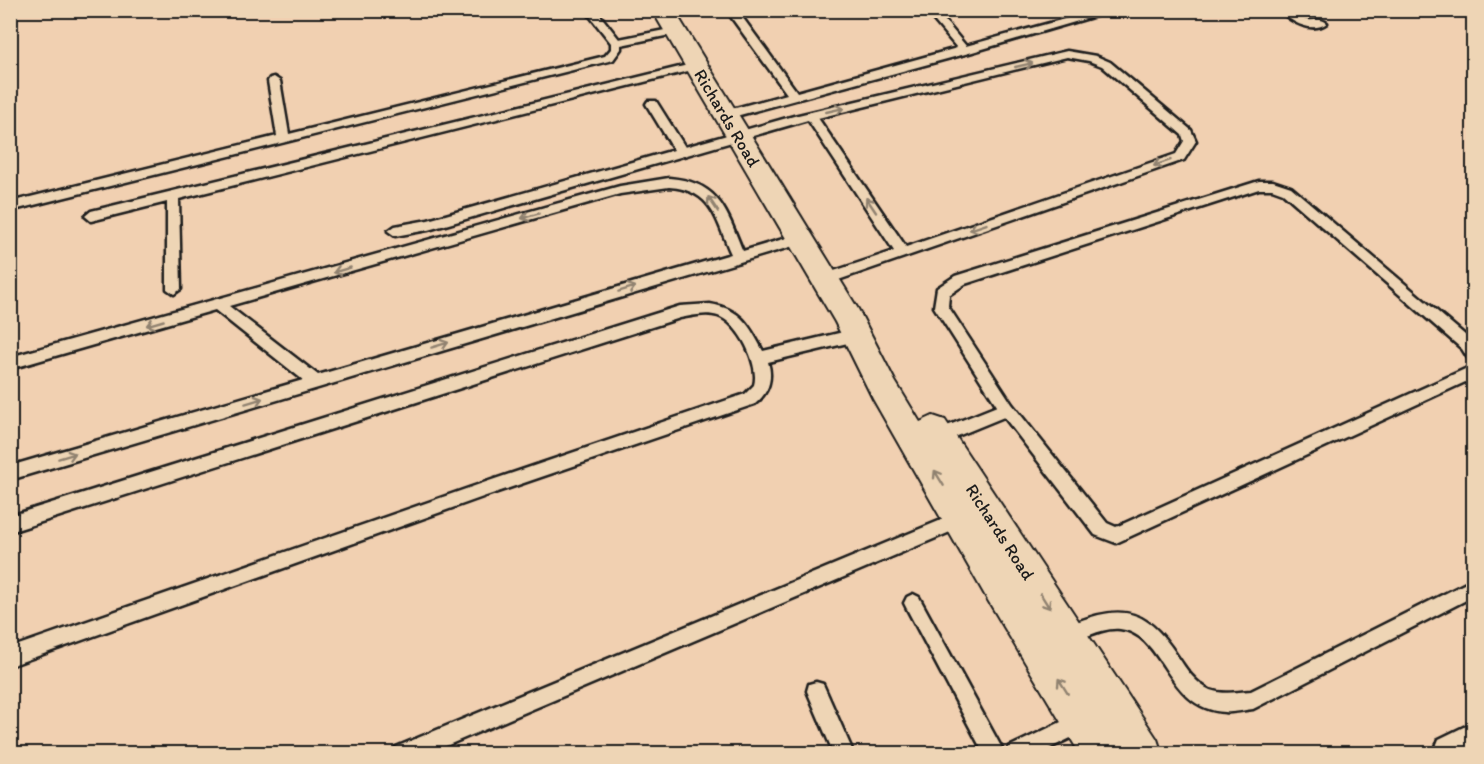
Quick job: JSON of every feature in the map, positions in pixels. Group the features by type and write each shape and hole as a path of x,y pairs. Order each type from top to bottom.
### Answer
{"main road":[{"path":"1454,753 1473,743"}],"street":[{"name":"Richards Road","path":"669,21 852,326 884,390 963,519 999,584 1104,753"},
{"name":"Richards Road","path":"852,326 938,437 1142,753"}],"lane":[{"path":"10,207 609,58 616,49 616,43 590,10"},
{"path":"731,10 794,96"},
{"path":"930,10 965,51"},
{"path":"395,231 428,225 681,151 794,96 1111,10"},
{"path":"1284,10 1303,23 1322,23"},
{"path":"616,43 669,21"},
{"path":"731,125 811,116 1067,54 1092,58 1106,64 1187,133 1190,141 1180,157 824,280"},
{"path":"91,216 696,66"},
{"path":"274,81 284,140"},
{"path":"652,104 681,151"},
{"path":"811,116 903,253"},
{"path":"10,363 620,190 654,183 674,183 704,192 713,201 739,256"},
{"path":"1473,356 1467,345 1287,190 1273,185 1259,185 960,280 942,292 941,308 1007,409 1101,529 1116,535 1473,371"},
{"path":"173,195 174,289"},
{"path":"10,473 800,239"},
{"path":"218,305 316,382"},
{"path":"10,524 680,312 704,308 715,309 731,316 741,325 762,366 761,389 750,399 483,490 10,657"},
{"path":"759,358 852,326"},
{"path":"938,437 1007,409"},
{"path":"403,753 963,519"},
{"path":"1066,636 1118,620 1134,623 1149,632 1188,688 1203,698 1236,704 1253,700 1473,587"},
{"path":"913,603 995,753"},
{"path":"816,690 843,753"},
{"path":"1017,753 1084,721"}]}
